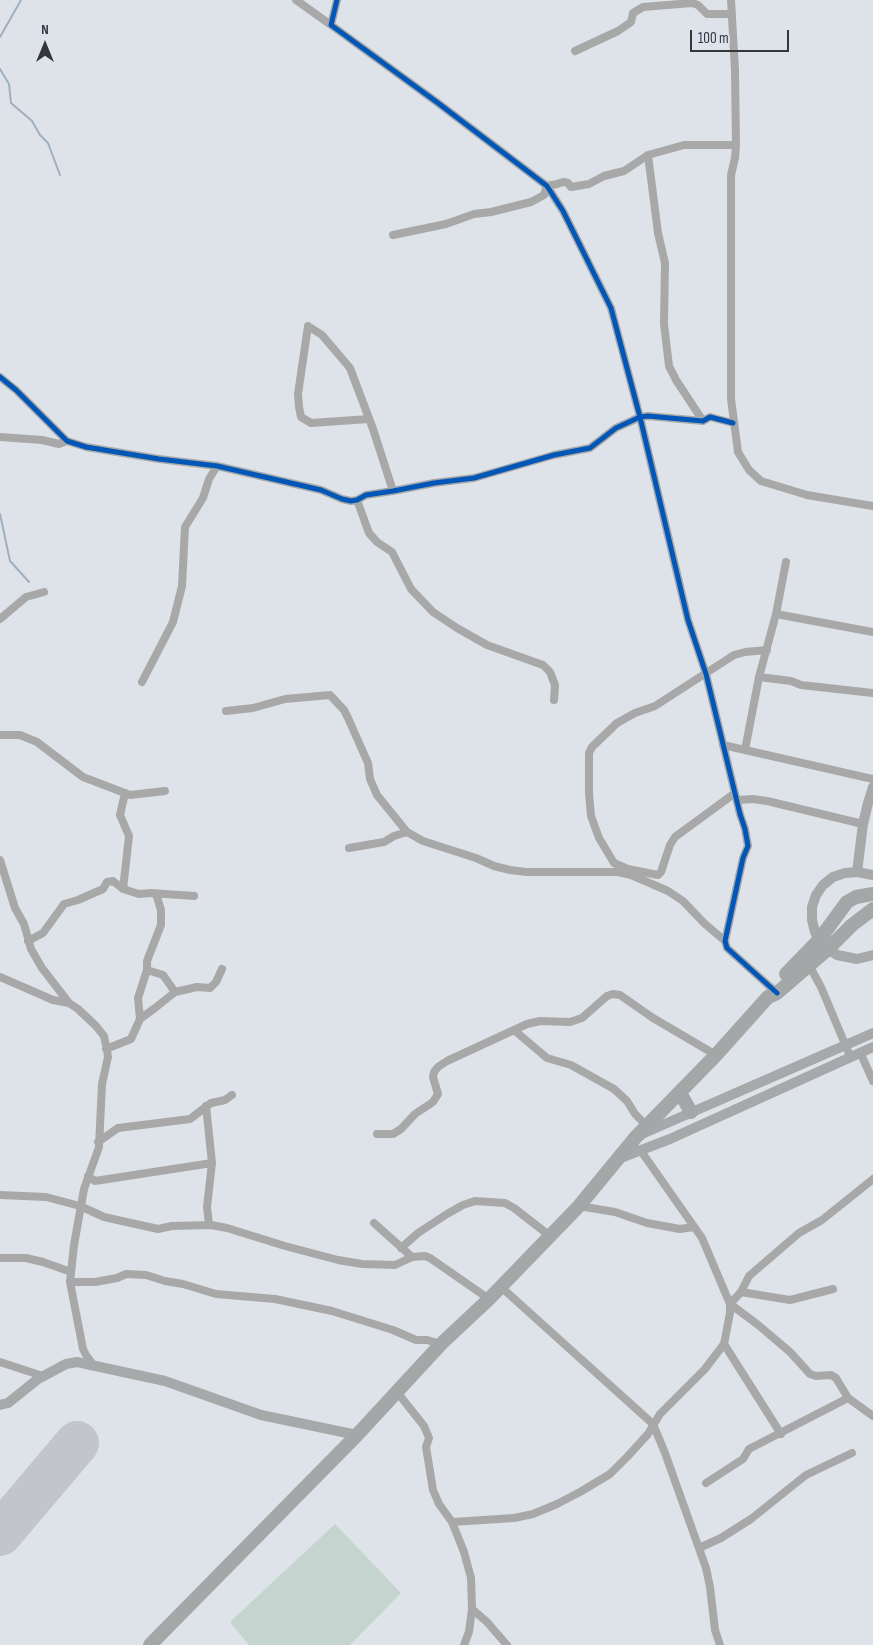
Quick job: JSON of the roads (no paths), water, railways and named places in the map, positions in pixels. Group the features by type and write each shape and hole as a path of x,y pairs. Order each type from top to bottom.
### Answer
{"highway":[{"path":"150,1645 357,1435 441,1344 501,1287 579,1206 631,1141 716,1055 772,992 823,945 871,910 867,895 850,900 841,909 823,945 809,965 772,992"},
{"path":"841,909 852,925"},
{"path":"680,1093 690,1112"}],"street":[{"path":"296,0 438,103 547,186 563,211 612,310 640,417 688,620 706,674 748,846 743,858 726,941 728,948 772,992"},
{"path":"331,25 337,0"},
{"path":"732,0 736,145 731,175 731,399 738,452 749,470 761,481 807,495 873,506"},
{"path":"575,51 618,31 631,22 633,13 643,6 692,3 698,5 707,14 732,14"},
{"path":"547,186 563,182 568,183 571,187 589,184 604,176 624,171 648,154 684,145 736,145"},
{"path":"648,154 658,233 665,263 664,324 669,366 703,421"},
{"path":"393,235 415,232 474,214 491,212 530,202 544,195 547,186"},
{"path":"369,419 311,423 301,417 298,394 308,326 322,335 350,368 369,419 393,491"},
{"path":"0,377 16,390 67,441 86,447 217,466 321,490 346,500 357,500 366,495 434,482 474,478 547,457 590,448 616,428 640,417 648,416 703,421 710,417 733,423"},
{"path":"0,437 42,440 59,444 67,441"},
{"path":"142,682 173,622 182,586 186,537 185,526 203,498 209,479 217,466"},
{"path":"357,500 369,533 377,542 392,552 411,589 433,612 488,645 543,665 550,672 555,685 554,700"},
{"path":"745,750 759,677 776,614 786,562"},
{"path":"0,619 26,598 44,592"},
{"path":"776,614 873,632"},
{"path":"767,650 734,655 706,674 680,688 655,706 635,713 617,723 592,747 589,753 589,793 591,816 599,838 614,863 628,869 658,875 664,868 670,845 675,837 736,797 767,801 863,824"},
{"path":"759,677 792,681 801,685 873,693"},
{"path":"226,711 253,708 284,699 330,695 344,710 348,718 368,763 370,779 377,795 406,832 423,841 510,870 535,872 618,872 631,875 668,891 683,901 726,941"},
{"path":"1,733 20,735 37,742 83,777 125,793 132,795 165,791"},
{"path":"724,745 873,779"},
{"path":"857,872 863,824 873,787"},
{"path":"123,889 129,836 120,815 125,793"},
{"path":"349,848 384,842 406,832"},
{"path":"0,860 15,908 24,924 28,941 42,968 69,1003 78,1009 104,1036 108,1057 102,1084 98,1150 88,1176 80,1206 70,1282 83,1349 94,1367"},
{"path":"873,875 857,872 845,873 833,878 823,885 816,895 812,907 814,932 823,945 838,955 847,958 857,959 873,955"},
{"path":"28,941 43,933 64,904 103,889 107,882 114,881 123,889 139,894 194,896"},
{"path":"106,1049 131,1040 140,1019 138,998 147,970 147,961 161,925 161,910 156,894"},
{"path":"809,965 846,1045 855,1054 873,1081"},
{"path":"140,1019 175,992 198,987 210,988 216,982 222,969"},
{"path":"147,970 164,975 175,992"},
{"path":"0,976 54,1000 69,1003"},
{"path":"377,1134 393,1134 401,1129 415,1114 433,1102 438,1094 434,1072 438,1067 463,1053 514,1030 540,1021 570,1022 582,1018 608,996 620,995 653,1018 716,1055"},
{"path":"514,1030 547,1058 571,1065 614,1088 647,1126"},
{"path":"452,1522 514,1518 534,1514 610,1474 642,1441 660,1414 705,1369 724,1344 728,1330 730,1304 706,1245 641,1151 631,1141 690,1112 873,1034"},
{"path":"615,1161 873,1047"},
{"path":"812,1061 817,1072"},
{"path":"98,1142 118,1128 190,1119 213,1101 225,1100 232,1095"},
{"path":"206,1106 212,1163 207,1207 210,1225"},
{"path":"88,1176 95,1182 212,1163"},
{"path":"730,1304 740,1292 749,1276 799,1233 822,1220 873,1179"},
{"path":"0,1195 46,1197 80,1206 104,1217 158,1229 172,1226 210,1225 227,1228 338,1260 362,1264 395,1264 418,1256 430,1258 489,1299"},
{"path":"401,1248 418,1233 447,1214 463,1205 475,1202 506,1204 550,1236"},
{"path":"579,1206 615,1212 647,1223 680,1229 694,1228"},
{"path":"374,1223 412,1257"},
{"path":"0,1258 26,1258 71,1272"},
{"path":"70,1282 95,1282 117,1278 126,1274 146,1276 216,1294 275,1299 332,1310 393,1330 416,1340 427,1340 441,1344"},
{"path":"501,1287 653,1424 706,1568 715,1630 720,1645"},
{"path":"740,1292 790,1300 833,1288"},
{"path":"730,1304 783,1347 810,1374 816,1376 831,1375 836,1378 848,1398 873,1416"},
{"path":"724,1344 781,1434"},
{"path":"0,1362 43,1376"},
{"path":"0,1405 8,1403 43,1376 66,1364 77,1362 165,1381 260,1416 357,1435"},
{"path":"397,1392 424,1426 429,1438 426,1447 433,1490 439,1504 452,1522 464,1552 471,1578 472,1610 469,1632 464,1645"},
{"path":"706,1483 743,1459 749,1449 848,1398"},
{"path":"699,1548 721,1538 751,1519 806,1475 852,1453"},
{"path":"472,1610 487,1622 507,1645"}],"waterway":[{"path":"0,37 21,0"},
{"path":"0,69 9,84 11,103 32,121 40,135 48,143 60,175"},
{"path":"0,514 10,561 29,582"}]}
